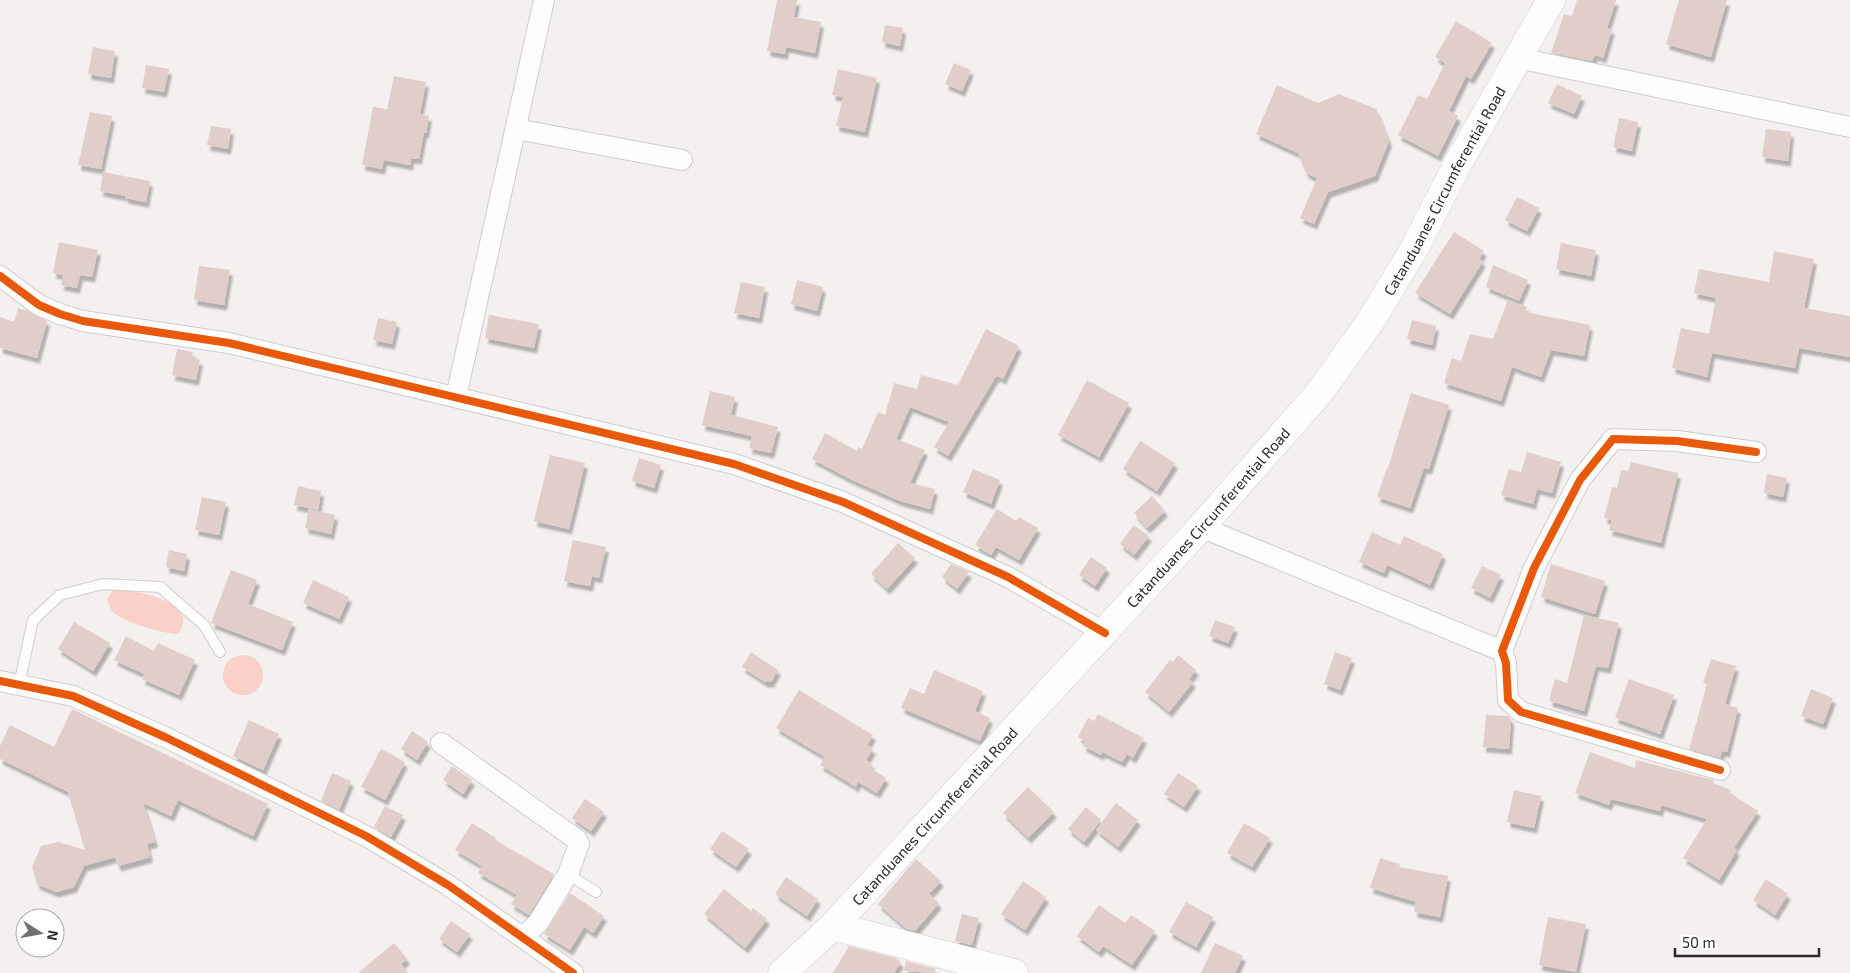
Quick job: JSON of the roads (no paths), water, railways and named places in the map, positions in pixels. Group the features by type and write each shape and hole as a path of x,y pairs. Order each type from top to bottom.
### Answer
{"main road":[{"name":"Catanduanes Circumferential Road","path":"782,973 833,926 1105,633 1202,527 1319,393 1370,322 1414,249 1457,165 1551,0"},
{"path":"833,926 1014,973"}],"street":[{"path":"456,397 544,0"},
{"path":"1518,58 1850,127"},
{"path":"516,128 682,160"},
{"path":"0,276 39,305 83,321 229,342 734,464 843,502 1008,577 1105,633"},
{"path":"1720,770 1522,712 1508,700 1506,663 1502,651 1534,568 1552,533 1580,480 1613,439 1677,441 1756,452"},
{"path":"1202,527 1502,651"},
{"path":"9,683 73,696 167,738 366,836 448,885 573,973"},
{"path":"442,743 576,839 579,844 568,874 538,923 523,937"}],"lane":[{"path":"9,683 33,620 60,596 103,584 160,587 204,625 220,652"},
{"path":"568,874 596,892"}]}
